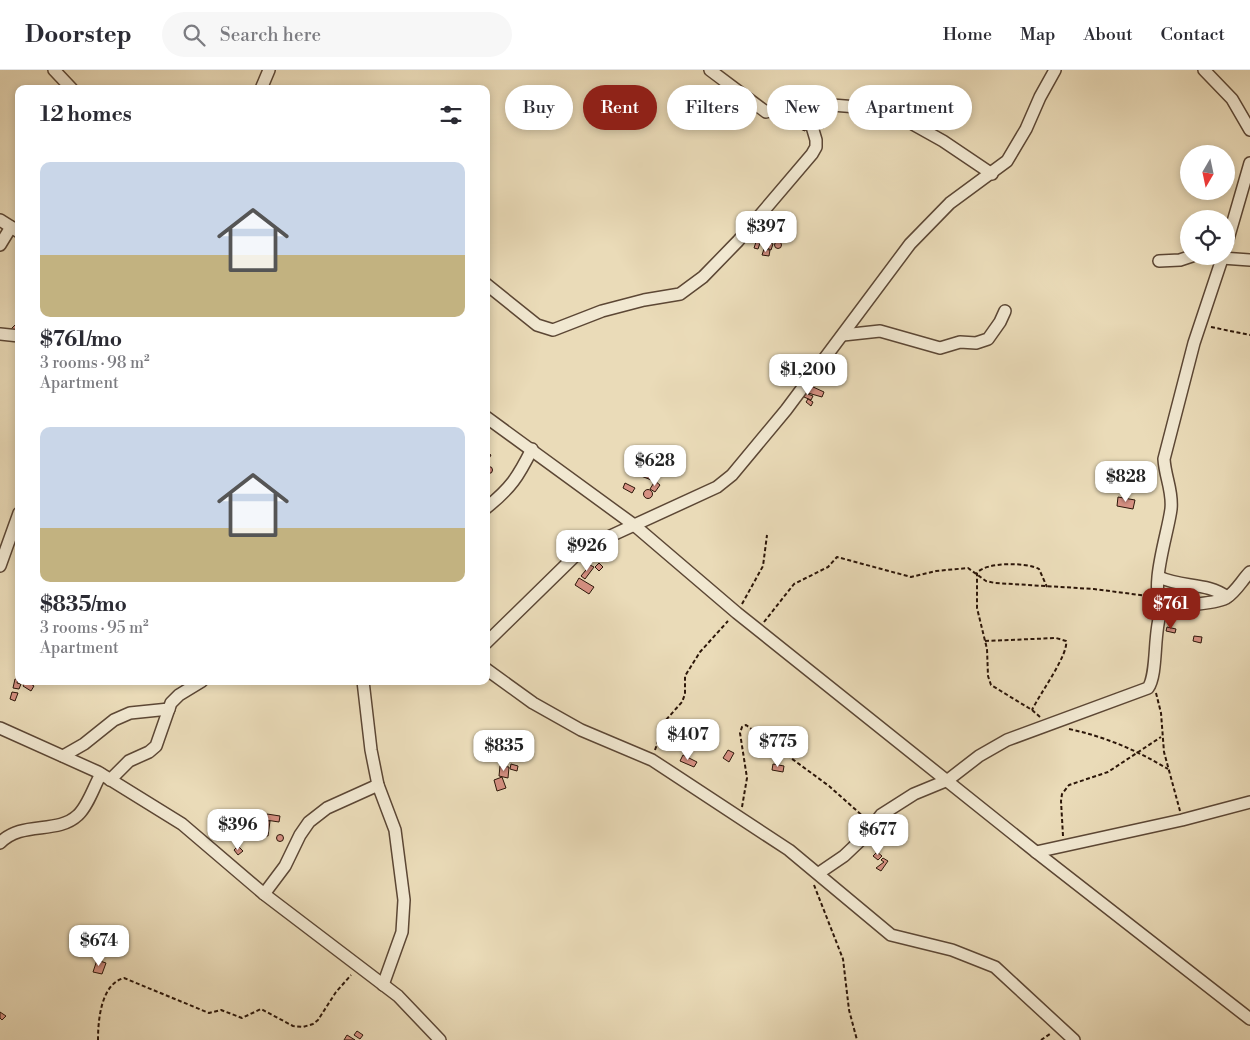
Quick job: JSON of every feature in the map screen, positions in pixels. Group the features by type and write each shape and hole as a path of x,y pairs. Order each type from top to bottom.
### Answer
{"street":[{"path":"54,70 68,85"},
{"path":"262,85 268,70"},
{"path":"710,70 767,112"},
{"path":"490,639 578,554 593,544 724,483 757,446 910,244 950,203 1007,162 1055,70"},
{"path":"1204,70 1232,99 1250,130"},
{"path":"838,105 870,108 909,122 943,141 992,174"},
{"path":"490,287 537,324 553,330 602,311 680,294 702,277 738,241 812,154 816,147 813,130"},
{"path":"1235,212 1250,163"},
{"path":"0,220 15,230 0,245"},
{"path":"1235,258 1250,260"},
{"path":"1159,261 1180,260"},
{"path":"1163,610 1159,604 1158,596 1159,577 1172,496 1164,460 1199,325 1219,265"},
{"path":"843,334 880,331 937,349 960,342 976,343 988,340 1005,311"},
{"path":"0,334 15,336"},
{"path":"490,420 634,525 737,613 1036,852 1250,1019"},
{"path":"490,505 509,490 532,449"},
{"path":"0,566 15,524"},
{"path":"816,877 844,856 864,837 872,824 881,815 896,805 948,780 979,756 1007,740 1140,692 1151,684 1156,624 1163,610 1171,607 1205,604 1227,597 1250,572"},
{"path":"1159,577 1174,583 1214,588 1227,597"},
{"path":"490,672 533,703 581,730 652,760 739,817 789,850 816,877 891,935 952,950 995,967 1074,1040"},
{"path":"0,843 8,835 70,822 80,813 105,777 156,746 171,703 179,695 195,685"},
{"path":"363,685 371,750 378,784 395,830 404,900 402,932 383,985"},
{"path":"63,756 84,744 114,720 130,713 169,709"},
{"path":"0,728 105,777 182,824 264,894 398,996 440,1040"},
{"path":"264,894 285,866 300,834 309,822 327,808 378,784"},
{"path":"1036,852 1182,820 1250,802"}],"path":[{"path":"1199,325 1250,335"},
{"path":"652,760 665,721 682,702 686,676 700,652 737,613 756,582 763,566 767,535"},
{"path":"758,629 794,584 828,567 837,557 851,563 876,566 911,577 936,571 968,568 986,581 995,583 1158,596"},
{"path":"1047,587 1039,569 1028,565 990,567 981,569 977,573 977,608 985,641 988,676 991,685 1032,710 1048,724"},
{"path":"985,641 1056,638 1066,641 1067,644 1063,656 1032,710"},
{"path":"1152,676 1161,713 1162,737 1168,770 1182,820"},
{"path":"739,817 747,778 740,734 742,727 746,725 829,786 872,824"},
{"path":"1066,728 1115,741 1140,752 1168,770"},
{"path":"1064,846 1062,794 1069,786 1099,777 1162,737"},
{"path":"816,877 843,959 849,1010 857,1040"},
{"path":"98,1040 103,1002 110,987 116,980 124,978 209,1014 221,1010 242,1018 261,1009 286,1024 304,1027 318,1020 336,992 359,965"}],"building":[{"path":"764,240 773,244 771,250 762,245"},
{"path":"756,242 760,243 758,249 754,248"},
{"path":"778,242 781,245 778,248 775,245"},
{"path":"764,249 770,250 769,256 762,255"},
{"path":"811,386 824,392 822,397 808,393"},
{"path":"805,393 813,396 811,400 804,397"},
{"path":"808,399 813,402 811,406 806,402"},
{"path":"673,461 676,464 673,467 670,464"},
{"path":"634,463 643,466 640,472 632,469"},
{"path":"645,468 658,473 654,481 641,476"},
{"path":"1124,480 1128,481 1127,486 1122,485"},
{"path":"655,481 660,485 655,492 650,489"},
{"path":"1116,481 1122,482 1121,489 1115,488"},
{"path":"625,483 635,488 632,493 623,488"},
{"path":"648,489 653,494 648,499 643,494"},
{"path":"1118,497 1135,500 1133,509 1117,506"},
{"path":"599,563 603,567 599,571 595,567"},
{"path":"590,565 594,567 585,579 581,576"},
{"path":"579,578 594,587 589,594 575,585"},
{"path":"1167,627 1176,629 1175,633 1166,631"},
{"path":"1194,636 1202,637 1201,643 1193,641"},
{"path":"15,679 15,685 21,685 19,689 13,688"},
{"path":"32,685 34,686 31,691 23,686"},
{"path":"12,692 18,693 15,701 10,699"},
{"path":"728,750 734,753 729,762 723,758"},
{"path":"683,755 697,762 694,767 680,761"},
{"path":"511,764 518,766 517,771 510,769"},
{"path":"773,764 784,766 783,772 772,770"},
{"path":"500,766 509,767 508,778 499,776"},
{"path":"502,777 506,788 497,791 494,780"},
{"path":"267,814 280,816 279,822 266,820"},
{"path":"260,820 270,821 268,836 258,835"},
{"path":"280,834 284,838 280,842 276,838"},
{"path":"238,846 243,851 238,855 234,850"},
{"path":"877,852 882,856 878,860 873,856"},
{"path":"883,858 888,861 881,871 876,868 884,862 881,860"},
{"path":"97,960 106,963 102,974 93,972"},
{"path":"0,1012 6,1016 2,1020 0,1018"},
{"path":"357,1031 363,1035 360,1039 354,1035"},
{"path":"347,1035 355,1040 344,1040"}]}
